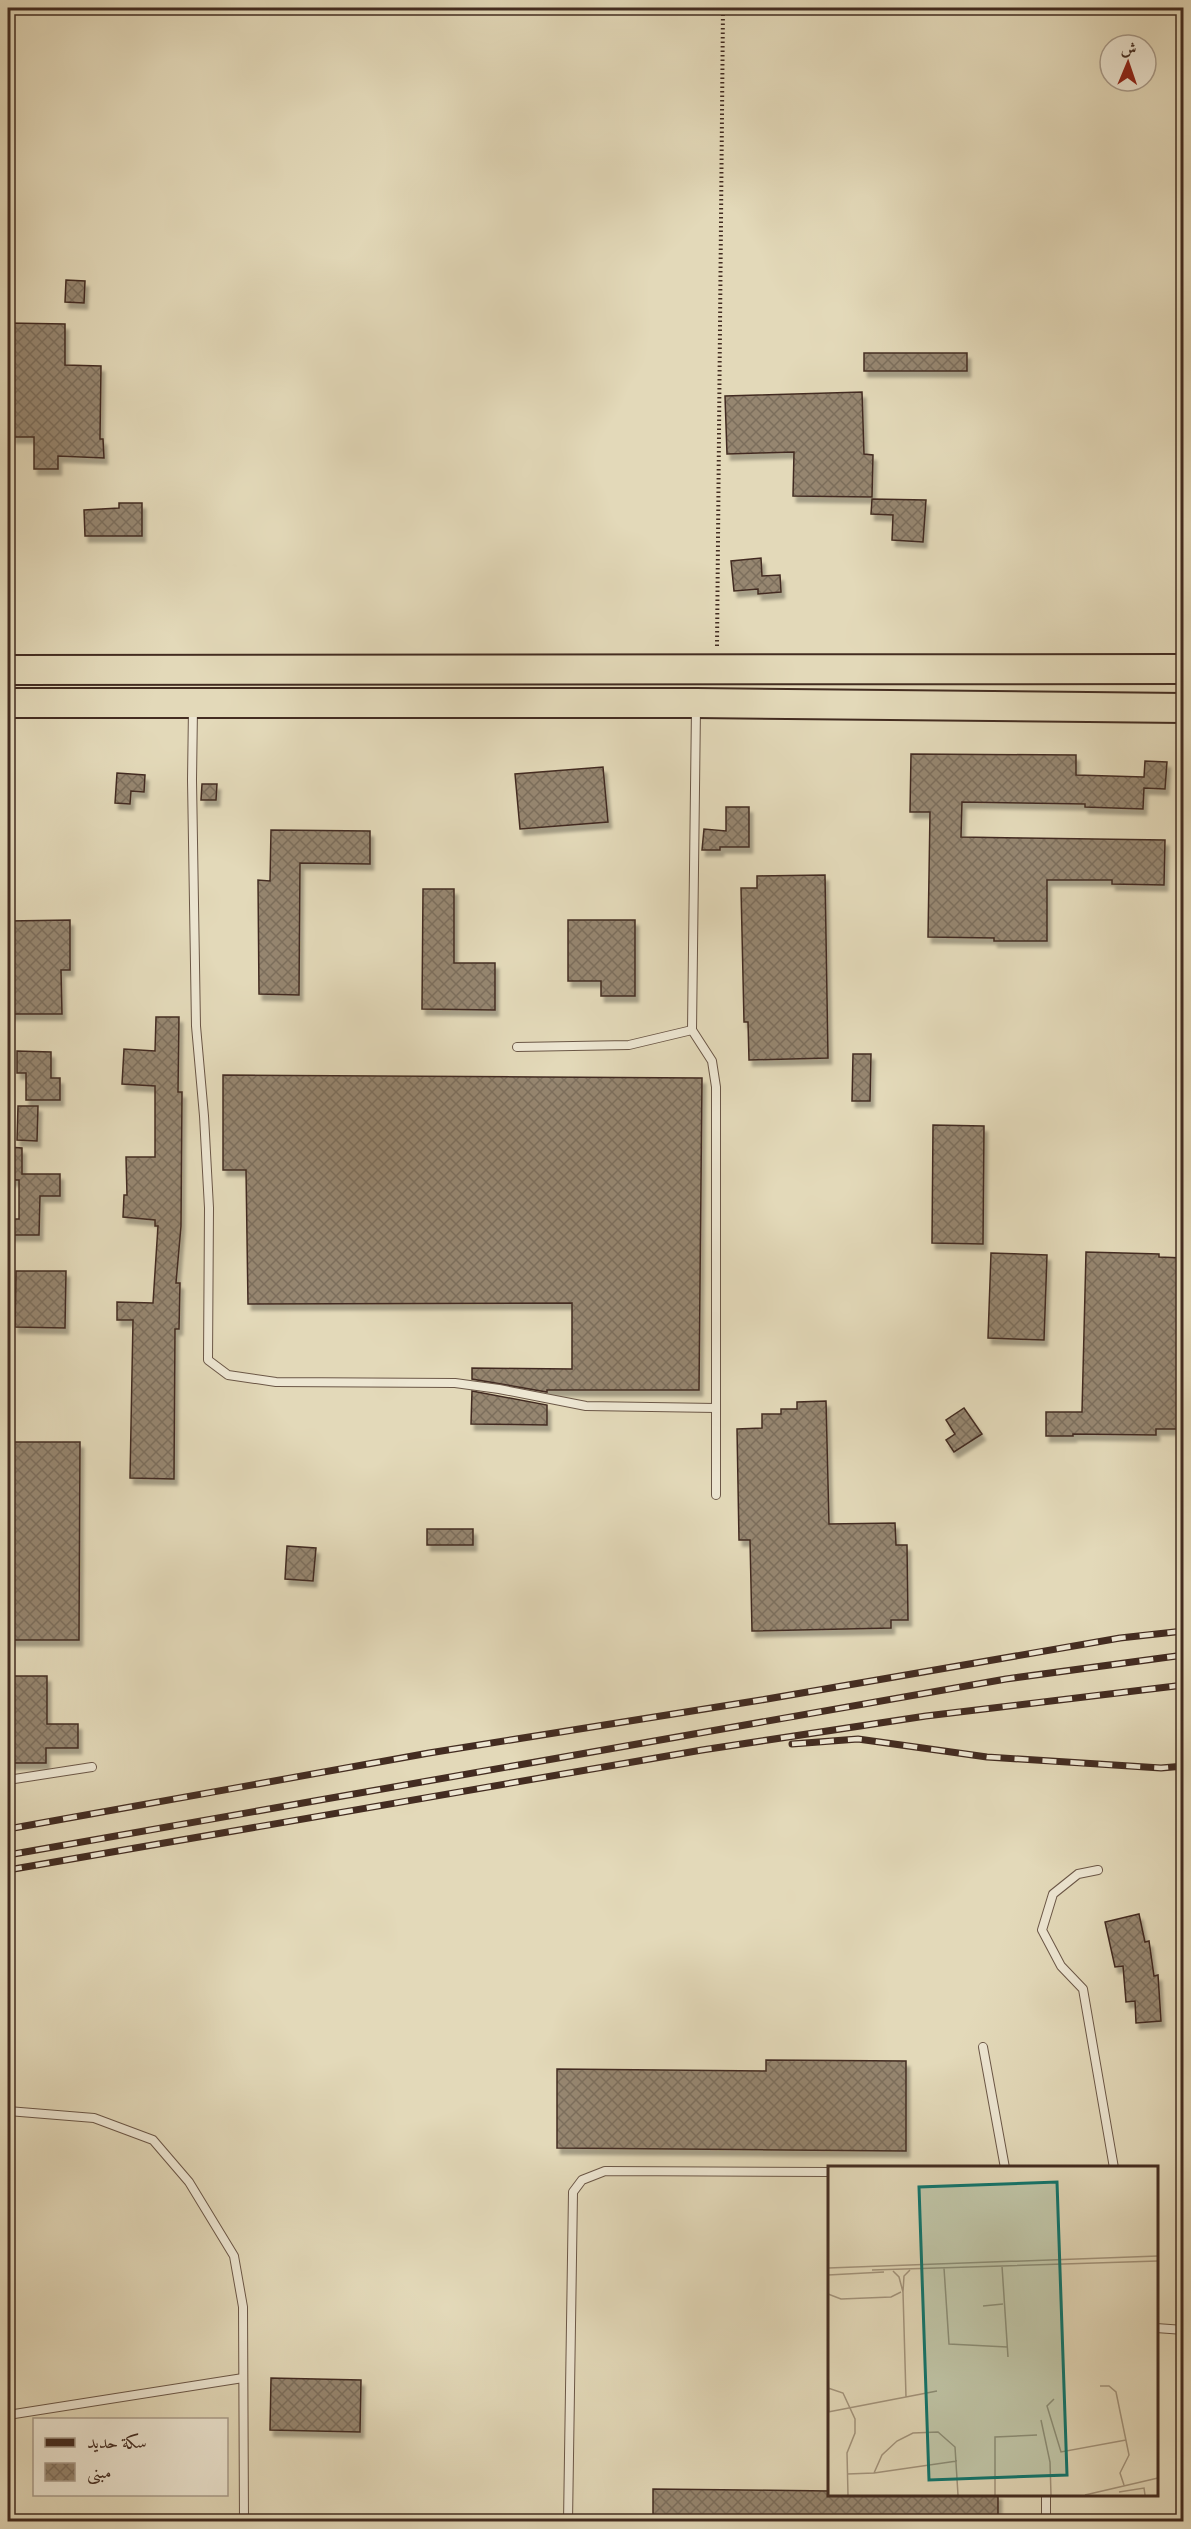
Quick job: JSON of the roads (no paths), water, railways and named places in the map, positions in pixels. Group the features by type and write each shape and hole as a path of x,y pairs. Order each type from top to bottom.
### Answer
{"highway":[{"path":"8,670 1184,669"},
{"path":"8,703 696,704 1184,708"}],"lane":[{"path":"193,703 196,1026 209,1208 208,1360 228,1375 276,1382 455,1383 586,1406 716,1408"},
{"path":"696,704 692,1030 712,1061 716,1087 716,1495"},
{"path":"517,1047 629,1045 692,1030"},
{"path":"8,1780 92,1767"},
{"path":"1098,1870 1078,1874 1053,1893 1042,1930 1061,1966 1083,1989 1114,2166"},
{"path":"983,2047 1005,2166"},
{"path":"8,2111 94,2118 153,2140 189,2182 234,2256 243,2307 244,2522"},
{"path":"568,2522 573,2192 582,2180 605,2172 828,2172"},
{"path":"1158,2328 1184,2330"},
{"path":"8,2415 243,2378"},
{"path":"1046,2496 1046,2522"}],"railway":[{"path":"8,1829 429,1753 761,1700 1120,1638 1184,1631"},
{"path":"8,1855 1006,1679 1184,1655"},
{"path":"8,1870 702,1750 926,1716 1184,1685"},
{"path":"792,1744 858,1739 987,1757 1161,1768 1184,1766"}]}
